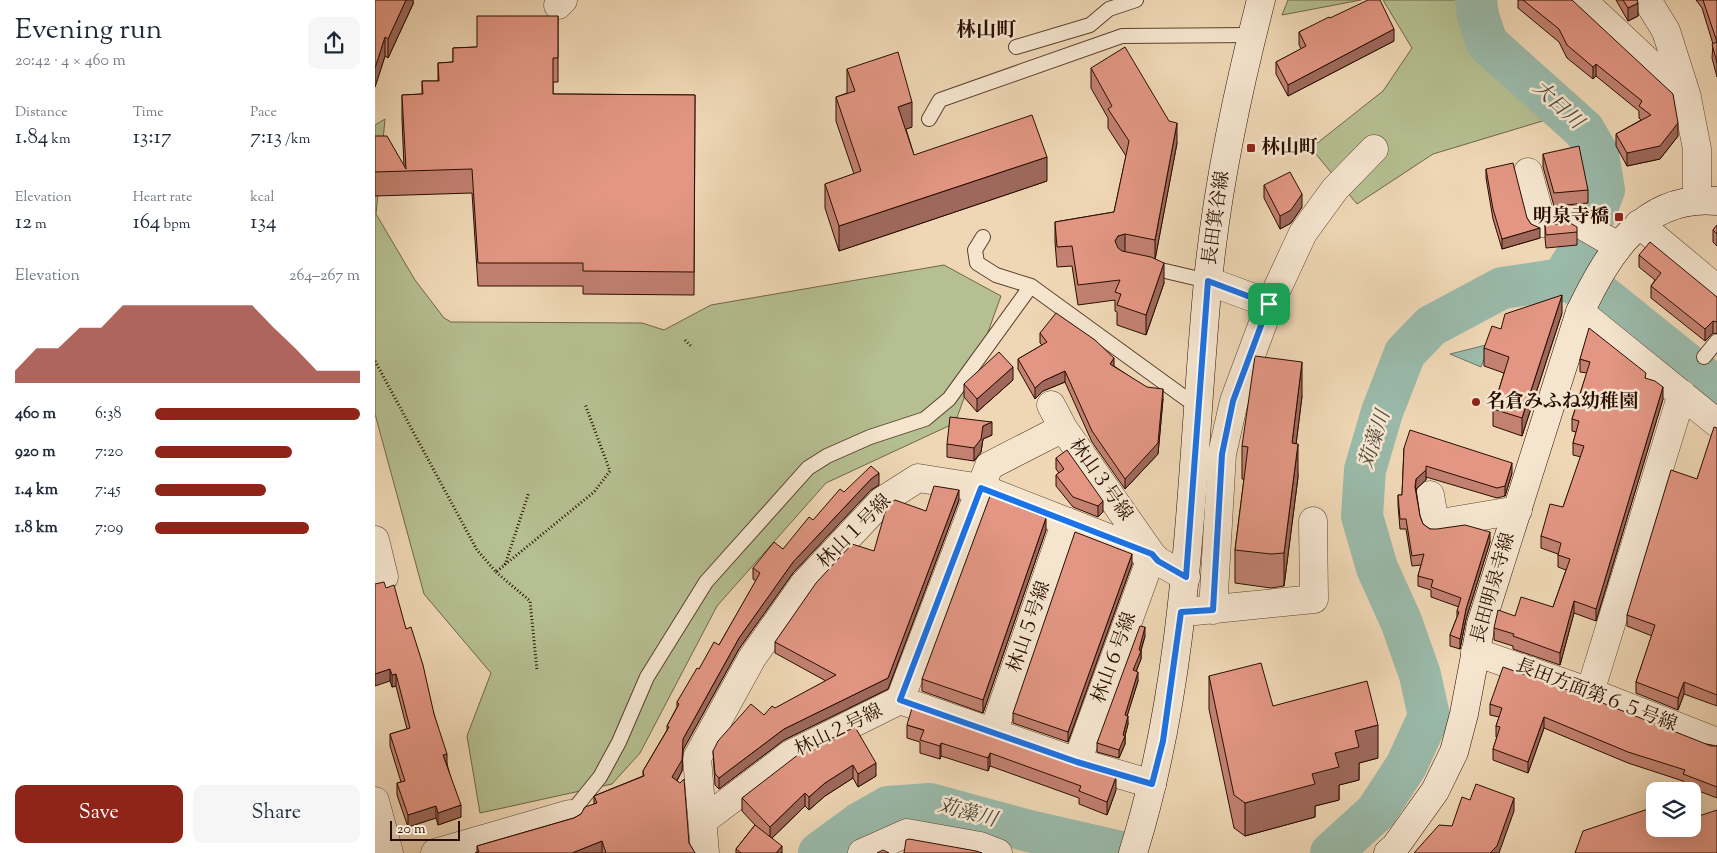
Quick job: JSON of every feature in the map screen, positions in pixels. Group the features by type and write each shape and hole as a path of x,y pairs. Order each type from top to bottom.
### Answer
{"street":[{"name":"長田箕谷線","path":"1135,845 1152,784 1167,712 1186,577 1208,281 1218,199 1234,109 1261,0"},
{"path":"1582,0 1687,98"},
{"path":"1647,0 1665,32 1687,98 1707,200"},
{"path":"1213,610 1222,454 1233,401 1269,304 1303,233 1335,189 1374,149"},
{"path":"1528,172 1542,223 1573,220 1598,235"},
{"name":"長田明泉寺線","path":"1388,853 1395,847 1435,791 1454,752 1464,714 1481,624 1580,312 1600,272 1598,235 1639,224 1662,210 1707,200"},
{"path":"1639,224 1717,289"},
{"path":"1208,281 1269,304"},
{"path":"1580,312 1717,424"},
{"path":"1590,692 1681,394"},
{"name":"林山３号線","path":"1051,405 1063,428 1152,554"},
{"name":"林山２号線","path":"704,820 791,754 900,700 989,466 1063,428"},
{"name":"林山１号線","path":"705,853 704,820 697,758 752,658 804,584 882,501 917,478 981,488 1152,554 1158,561 1186,577"},
{"path":"1430,495 1435,524 1518,510"},
{"name":"林山５号線","path":"993,733 1066,521"},
{"path":"1181,612 1314,599 1313,521"},
{"path":"375,540 380,579"},
{"name":"林山６号線","path":"1077,762 1152,554"},
{"name":"長田方面第６５号線","path":"1475,652 1590,692 1717,742"},
{"path":"900,700 1077,762 1152,784"},
{"path":"375,801 389,853"},
{"path":"435,853 570,814"},
{"path":"862,853 907,833 980,846 998,853"}],"lane":[{"path":"1016,46 1090,25 1109,9 1136,0"},
{"path":"929,120 940,100 1122,36 1252,36"},
{"path":"983,237 975,250 977,263 996,275 1031,286 1199,408"},
{"path":"1134,264 1208,281"},
{"path":"570,814 600,777 619,742 647,677 706,582 808,468 827,456 870,437 925,419 949,398 1031,286"},
{"path":"1704,357 1717,341"}],"path":[{"path":"685,340 692,347"},
{"path":"375,361 477,550 496,572 530,601 537,670"},
{"path":"496,572 594,492 610,470 585,404"},
{"path":"505,566 529,492"}],"green space":[{"path":"1288,0 1361,0 1282,15"},
{"path":"1383,0 1493,0 1503,35 1589,107 1433,154 1357,204 1311,148 1383,91 1412,48"},
{"path":"385,119 376,214 415,280 444,318 451,322 642,323 664,330 711,305 944,265 1001,296 955,423 826,483 717,606 640,753 612,784 480,813 467,736 491,673 424,594 375,414 375,125"}],"shaded area":[{"path":"1490,344 1481,367 1450,354"}],"building":[{"path":"375,0 406,0 388,39 385,37 375,68"},
{"path":"1368,0 1380,0 1394,29 1288,85 1276,62 1306,46 1299,32"},
{"path":"1523,0 1572,0 1673,94 1678,123 1660,146 1627,153 1616,134 1651,115 1639,106 1642,101 1596,64 1593,67 1567,45 1559,29"},
{"path":"1623,0 1637,0 1638,3 1628,8"},
{"path":"1703,0 1717,0 1717,42"},
{"path":"477,16 558,16 558,58 553,58 553,94 695,95 694,272 583,271 583,263 478,263 472,169 375,172 375,136 387,136 406,169 402,95 423,94 422,81 439,81 438,63 453,62 453,48 477,47"},
{"path":"1717,42 1717,63 1712,44"},
{"path":"1125,47 1169,121 1177,123 1155,240 1125,234 1118,236 1115,241 1118,248 1122,251 1151,257 1164,263 1146,315 1117,305 1121,294 1115,292 1120,280 1078,285 1072,246 1057,247 1055,222 1114,212 1129,141 1108,109 1112,106 1091,68"},
{"path":"898,52 912,102 898,107 914,155 1032,115 1047,157 839,226 825,184 861,171 836,97 855,91 847,69"},
{"path":"1579,146 1588,190 1554,193 1543,154"},
{"path":"1513,163 1527,218 1531,224 1540,228 1502,239 1493,209 1486,169"},
{"path":"1290,172 1302,194 1291,210 1280,216 1264,185"},
{"path":"1570,223 1577,227 1577,232 1546,235 1545,225"},
{"path":"1717,225 1717,234 1713,230"},
{"path":"1650,242 1717,297 1717,322 1713,321 1705,329 1651,286 1661,273 1639,255"},
{"path":"1562,295 1522,418 1493,409 1509,357 1484,348 1492,326 1501,329 1505,314"},
{"path":"1056,313 1095,340 1114,358 1110,364 1147,387 1163,389 1158,443 1125,479 1092,431 1065,371 1043,381 1035,388 1018,359 1047,342 1040,333"},
{"path":"1589,328 1646,373 1645,378 1655,381 1663,387 1596,609 1574,601 1560,653 1494,628 1498,610 1515,616 1521,597 1553,607 1570,559 1558,555 1561,543 1541,536 1550,504 1563,507 1584,446 1573,443 1579,421 1572,419 1590,362 1580,359"},
{"path":"999,352 1013,367 977,399 964,384"},
{"path":"1255,356 1302,362 1292,443 1298,444 1284,553 1271,554 1235,550 1248,447 1242,446"},
{"path":"950,417 992,422 983,426 981,439 974,448 947,444"},
{"path":"1714,427 1717,428 1717,695 1684,682 1678,698 1636,682 1655,625 1627,615 1671,470 1697,479"},
{"path":"1410,430 1512,463 1505,486 1497,488 1426,466 1426,470 1416,479 1415,487 1423,524 1430,529 1465,525 1490,532 1466,609 1460,639 1450,635 1459,612 1457,611 1461,598 1431,587 1433,580 1418,576 1424,554 1412,556 1406,519 1400,519 1398,495 1402,495 1404,448"},
{"path":"1067,450 1103,501 1098,506 1073,497 1056,475 1064,469 1056,458"},
{"path":"871,466 879,473 871,479 793,562 739,638 683,739 682,760 672,777 680,783 684,779 689,843 695,853 606,853 602,841 572,853 475,853 479,852 477,846 574,818 581,814 585,807 597,803 594,796 644,776 643,771 669,727 667,726 679,704 677,702 714,642 719,645 760,573 753,568 774,542 783,549 809,517 813,520 840,489 844,492"},
{"path":"934,486 959,490 888,678 784,729 719,778 715,774 713,751 718,741 751,704 764,715 772,706 775,708 836,675 775,642 816,583 852,544 874,551 886,509 892,502 895,500 926,511"},
{"path":"990,496 1046,518 983,700 922,679"},
{"path":"1075,532 1132,554 1068,732 1013,713"},
{"path":"384,582 386,588 394,585 406,629 411,627 423,665 434,714 447,754 443,755 461,805 438,813 436,806 408,815 397,783 405,781 390,734 410,728 396,674 392,675 390,669 375,674 375,584"},
{"path":"1140,626 1145,627 1139,650 1141,651 1133,670 1138,672 1125,715 1128,716 1123,735 1125,736 1119,750 1097,743"},
{"path":"1261,663 1273,706 1367,681 1378,725 1355,731 1359,747 1335,753 1339,767 1312,774 1315,784 1245,803 1234,795 1209,676"},
{"path":"1503,667 1585,696 1711,746 1717,746 1717,787 1683,774 1685,770 1628,752 1544,717 1528,762 1493,749 1500,727 1496,726 1502,708 1490,704"},
{"path":"912,708 1072,764 1116,777 1107,802 1079,791 1081,786 990,753 988,758 941,743 940,746 920,740 924,730 907,725"},
{"path":"855,727 876,763 858,774 853,765 825,783 809,797 805,793 770,827 742,798 799,754"},
{"path":"1476,784 1514,798 1497,846 1490,853 1414,853 1439,825 1452,826 1462,797 1470,800"},
{"path":"1646,810 1646,837 1701,837 1701,815 1717,810 1717,853 1575,853 1583,831"},
{"path":"755,825 782,846 776,853 741,853 736,849"},
{"path":"906,840 982,853 904,853"},
{"path":"883,850 889,853 877,853"}],"waterway":[{"name":"大日川","path":"1476,0 1478,16 1487,43 1584,130 1598,154 1604,190 1583,246 1562,279"},
{"name":"苅藻川","path":"1331,853 1376,812 1406,766 1429,716 1420,675 1401,621 1377,568 1362,516 1365,470 1382,412 1405,353 1431,326 1502,288 1562,279 1604,297 1717,388"},
{"name":"苅藻川","path":"819,853 860,823 888,807 930,804 1029,831 1125,853"}],"place":[{"name":"林山町","path":"1251,148"},
{"name":"明泉寺橋","path":"1619,217"},
{"name":"名倉みふね幼稚園","path":"1476,402"}],"district":[{"name":"林山町","path":"986,31"}],"route":[{"path":"1208,281 1269,304 1233,401 1222,454 1213,610 1181,612 1163,741 1152,784 1077,762 900,700 981,488 1152,554 1158,561 1186,577 1208,281"}]}
